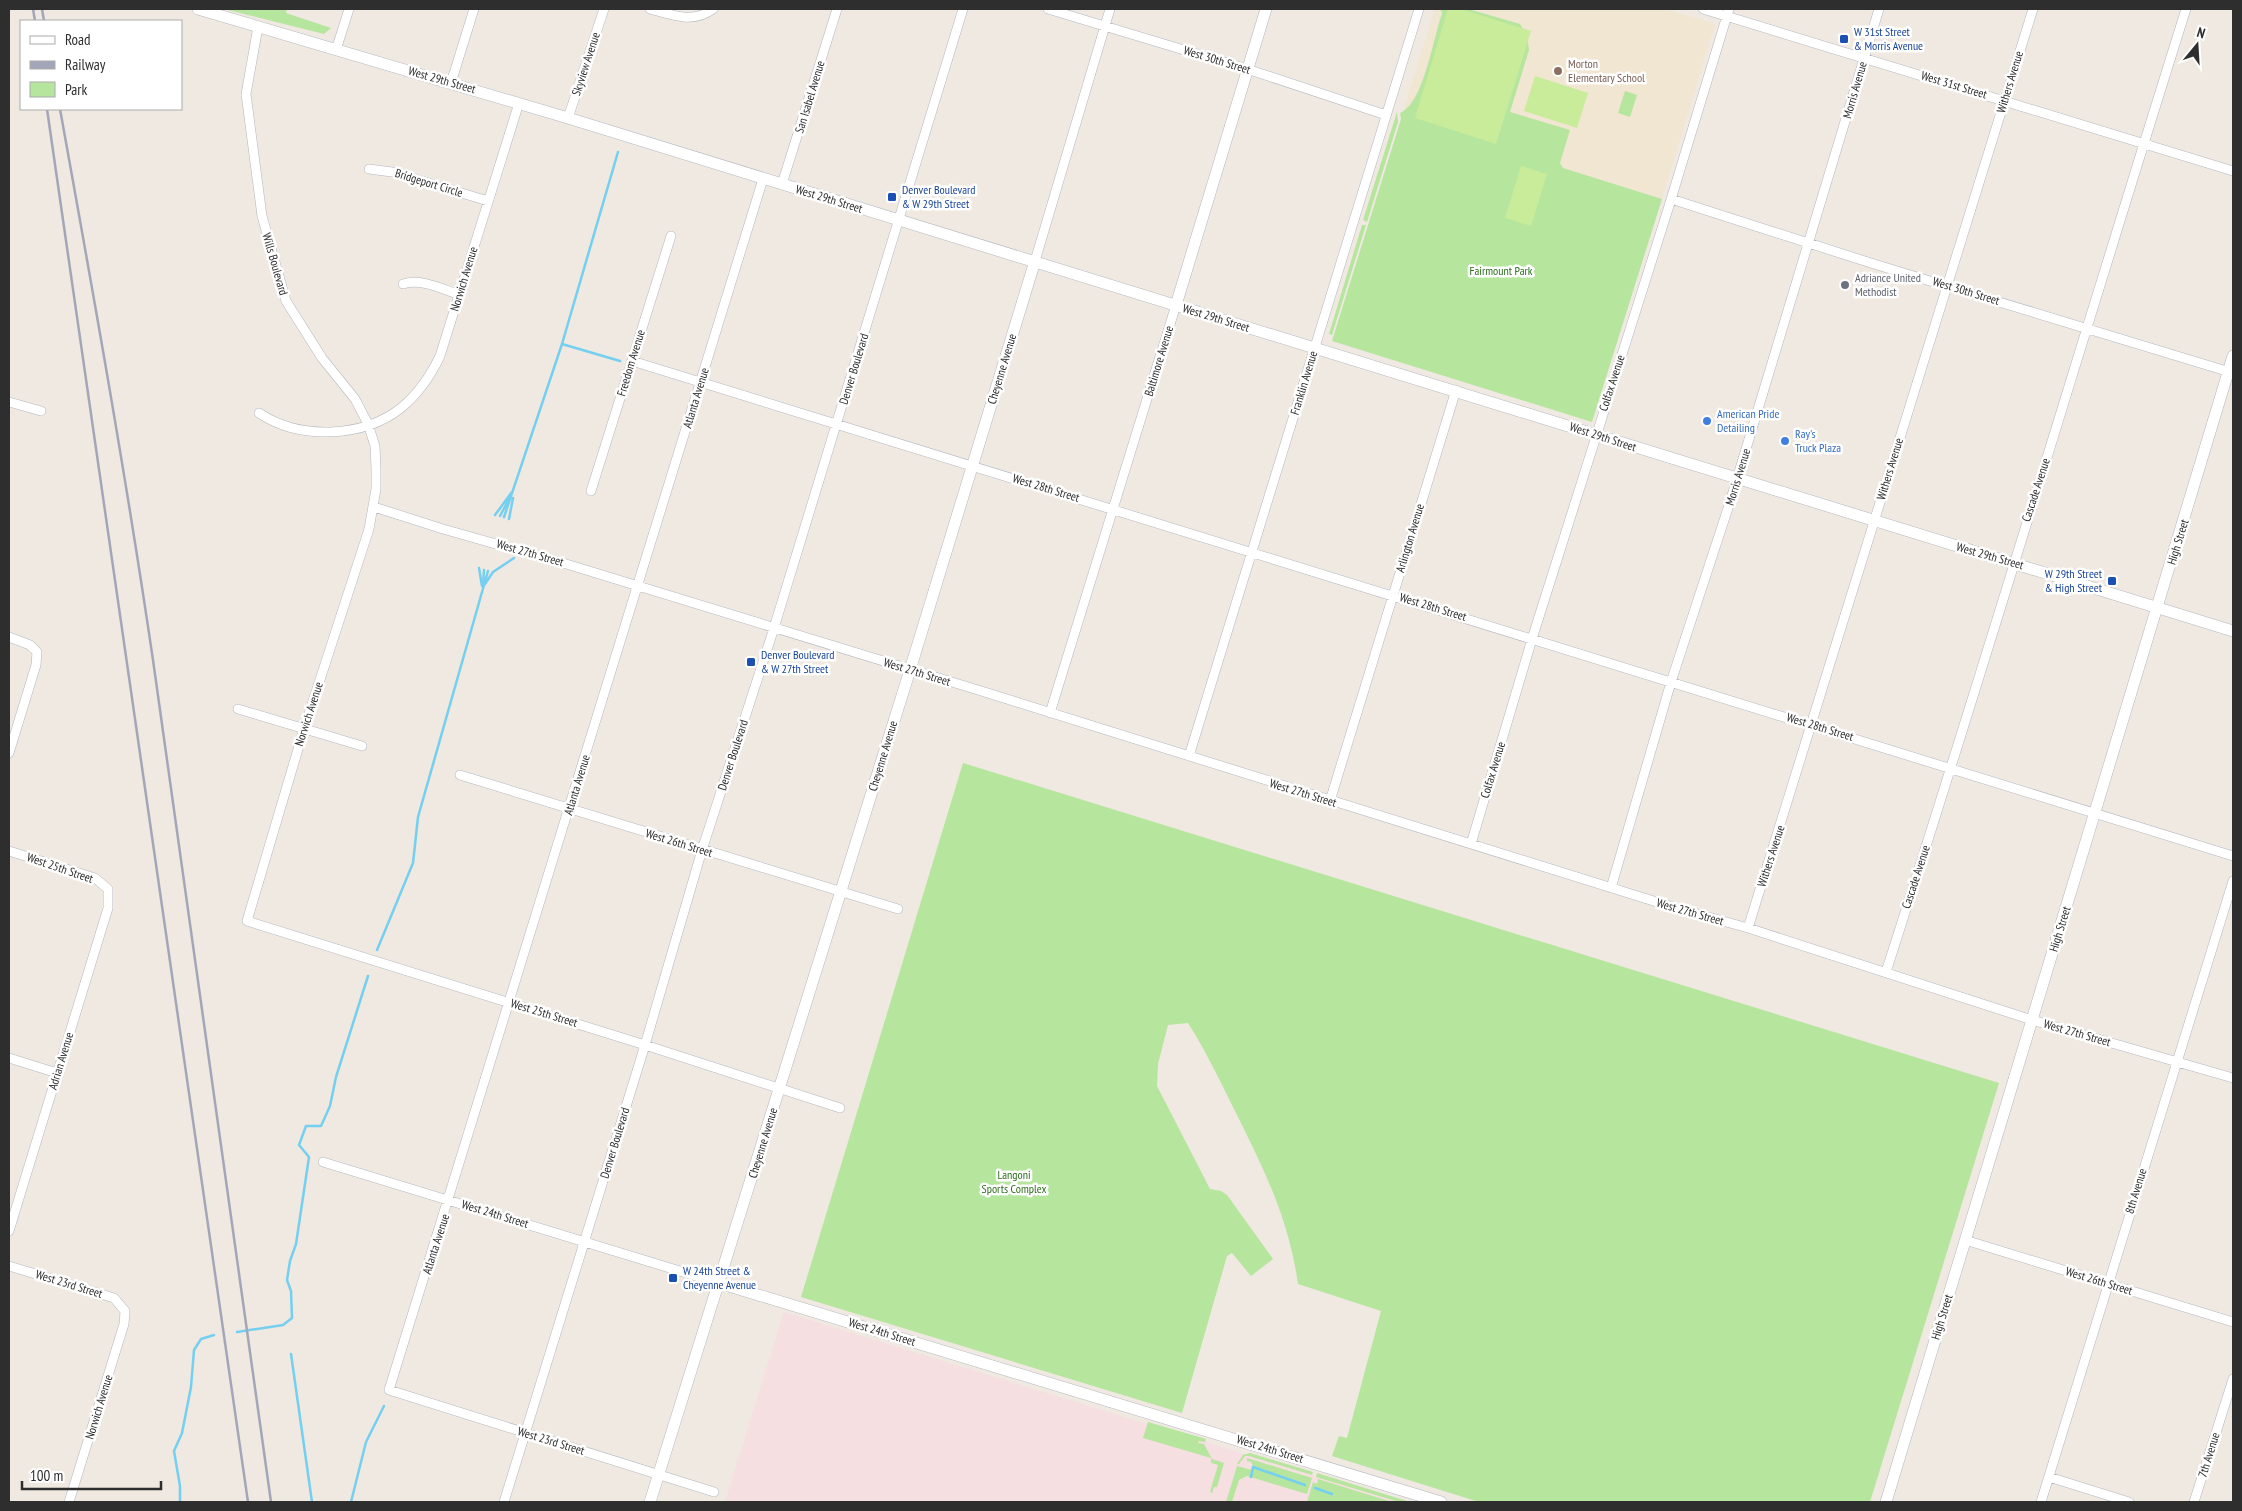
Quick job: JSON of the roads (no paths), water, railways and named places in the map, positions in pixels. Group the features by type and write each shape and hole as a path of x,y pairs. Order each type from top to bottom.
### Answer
{"street":[{"name":"West 29th Street","path":"198,9 568,118 1456,390 1737,480 1874,520 1943,543 2013,562 2233,631"},
{"path":"336,50 349,9"},
{"path":"451,83 474,9"},
{"name":"Skyview Avenue","path":"568,118 604,9"},
{"path":"650,9 686,18 697,17 713,9"},
{"name":"San Isabel Avenue","path":"782,184 837,9"},
{"name":"Denver Boulevard","path":"504,1502 645,1045 702,850 774,628 963,9"},
{"name":"West 30th Street","path":"1048,9 1247,69 1386,115"},
{"name":"Cheyenne Avenue","path":"650,1502 910,670 1110,9"},
{"name":"Baltimore Avenue","path":"1050,713 1266,9"},
{"name":"Franklin Avenue","path":"1189,756 1419,9"},
{"name":"West 31st Street","path":"1704,9 1728,12 1864,58 2233,171"},
{"name":"Morris Avenue","path":"1611,888 1671,682 1737,480 1879,9"},
{"name":"Withers Avenue","path":"1748,928 2032,9"},
{"name":"Cascade Avenue","path":"1886,972 1952,768 2013,562 2186,9"},
{"name":"Colfax Avenue","path":"1471,844 1532,639 1728,12"},
{"name":"Wills Boulevard","path":"258,27 246,94 262,216 286,301 322,358 355,399 368,424 375,446 376,489 374,507"},
{"name":"Norwich Avenue","path":"259,413 272,422 304,430 336,431 385,418 401,408 423,385 440,356 519,104"},
{"name":"Bridgeport Circle","path":"369,169 392,172 488,201"},
{"name":"Atlanta Avenue","path":"389,1390 450,1200 508,1002 570,808 763,179"},
{"name":"West 30th Street","path":"1671,199 2231,372"},
{"name":"Freedom Avenue","path":"591,490 671,236"},
{"path":"403,284 411,281 420,282 460,294"},
{"name":"High Street","path":"1885,1502 2231,372 2233,356"},
{"name":"West 28th Street","path":"632,361 1113,508 2233,856"},
{"name":"Arlington Avenue","path":"1330,801 1456,390"},
{"path":"9,402 41,411"},
{"name":"Norwich Avenue","path":"247,921 304,729 369,529 374,507"},
{"name":"West 27th Street","path":"374,507 638,586 1611,888 1748,928 2032,1020 2233,1078"},
{"path":"9,637 30,645 37,652 36,665 9,753"},
{"path":"238,709 362,746"},
{"name":"West 26th Street","path":"460,774 898,909"},
{"name":"West 25th Street","path":"9,851 95,878 108,889"},
{"name":"8th Avenue","path":"2041,1502 2233,881"},
{"name":"Adrian Avenue","path":"9,1231 108,908 108,889"},
{"name":"West 25th Street","path":"247,921 840,1108"},
{"path":"9,1058 57,1073"},
{"name":"West 24th Street","path":"323,1162 1441,1502"},
{"name":"West 26th Street","path":"1965,1240 2233,1322"},
{"name":"West 23rd Street","path":"9,1266 114,1298 125,1311"},
{"name":"Norwich Avenue","path":"70,1502 124,1324 125,1311"},
{"name":"7th Avenue","path":"2194,1502 2233,1379"},
{"name":"West 23rd Street","path":"389,1390 714,1492"},
{"path":"1895,1472 1895,1502"},
{"path":"2049,1477 2129,1502"}],"waterway":[{"path":"504,517 562,344 618,152"},
{"path":"562,344 620,361"},
{"path":"495,515 512,492"},
{"path":"509,519 513,498"},
{"path":"500,516 509,499"},
{"path":"485,584 493,572 514,558"},
{"path":"479,568 482,586"},
{"path":"483,584 484,570"},
{"path":"377,950 413,863 418,817 488,571"},
{"path":"237,1332 283,1325 292,1318 291,1291 287,1280 290,1261 296,1244 309,1157 299,1145 306,1126 321,1126 330,1106 336,1077 368,976"},
{"path":"180,1502 180,1486 174,1451 182,1433 191,1387 194,1350 201,1339 214,1335"},
{"path":"291,1354 312,1502"},
{"path":"351,1502 366,1442 384,1406"},
{"path":"1251,1477 1253,1467 1305,1485"},
{"path":"1315,1488 1332,1494"}],"railway":[{"path":"33,9 35,20"},
{"path":"42,9 44,20"},
{"path":"47,110 248,1502"},
{"path":"60,110 109,384 143,591 184,871 271,1502"}],"place":[{"name":"W 31st Street & Morris Avenue","path":"1844,39"},
{"name":"Morton Elementary School","path":"1558,71"},
{"name":"Denver Boulevard & W 29th Street","path":"892,197"},
{"name":"Adriance United Methodist","path":"1845,285"},
{"name":"American Pride Detailing","path":"1707,421"},
{"name":"Ray's Truck Plaza","path":"1785,441"},
{"name":"W 29th Street & High Street","path":"2112,581"},
{"name":"Denver Boulevard & W 27th Street","path":"751,662"},
{"name":"W 24th Street & Cheyenne Avenue","path":"673,1278"}],"park label":[{"name":"Fairmount Park","path":"1501,271"},
{"name":"Langoni Sports Complex","path":"1014,1182"}]}
